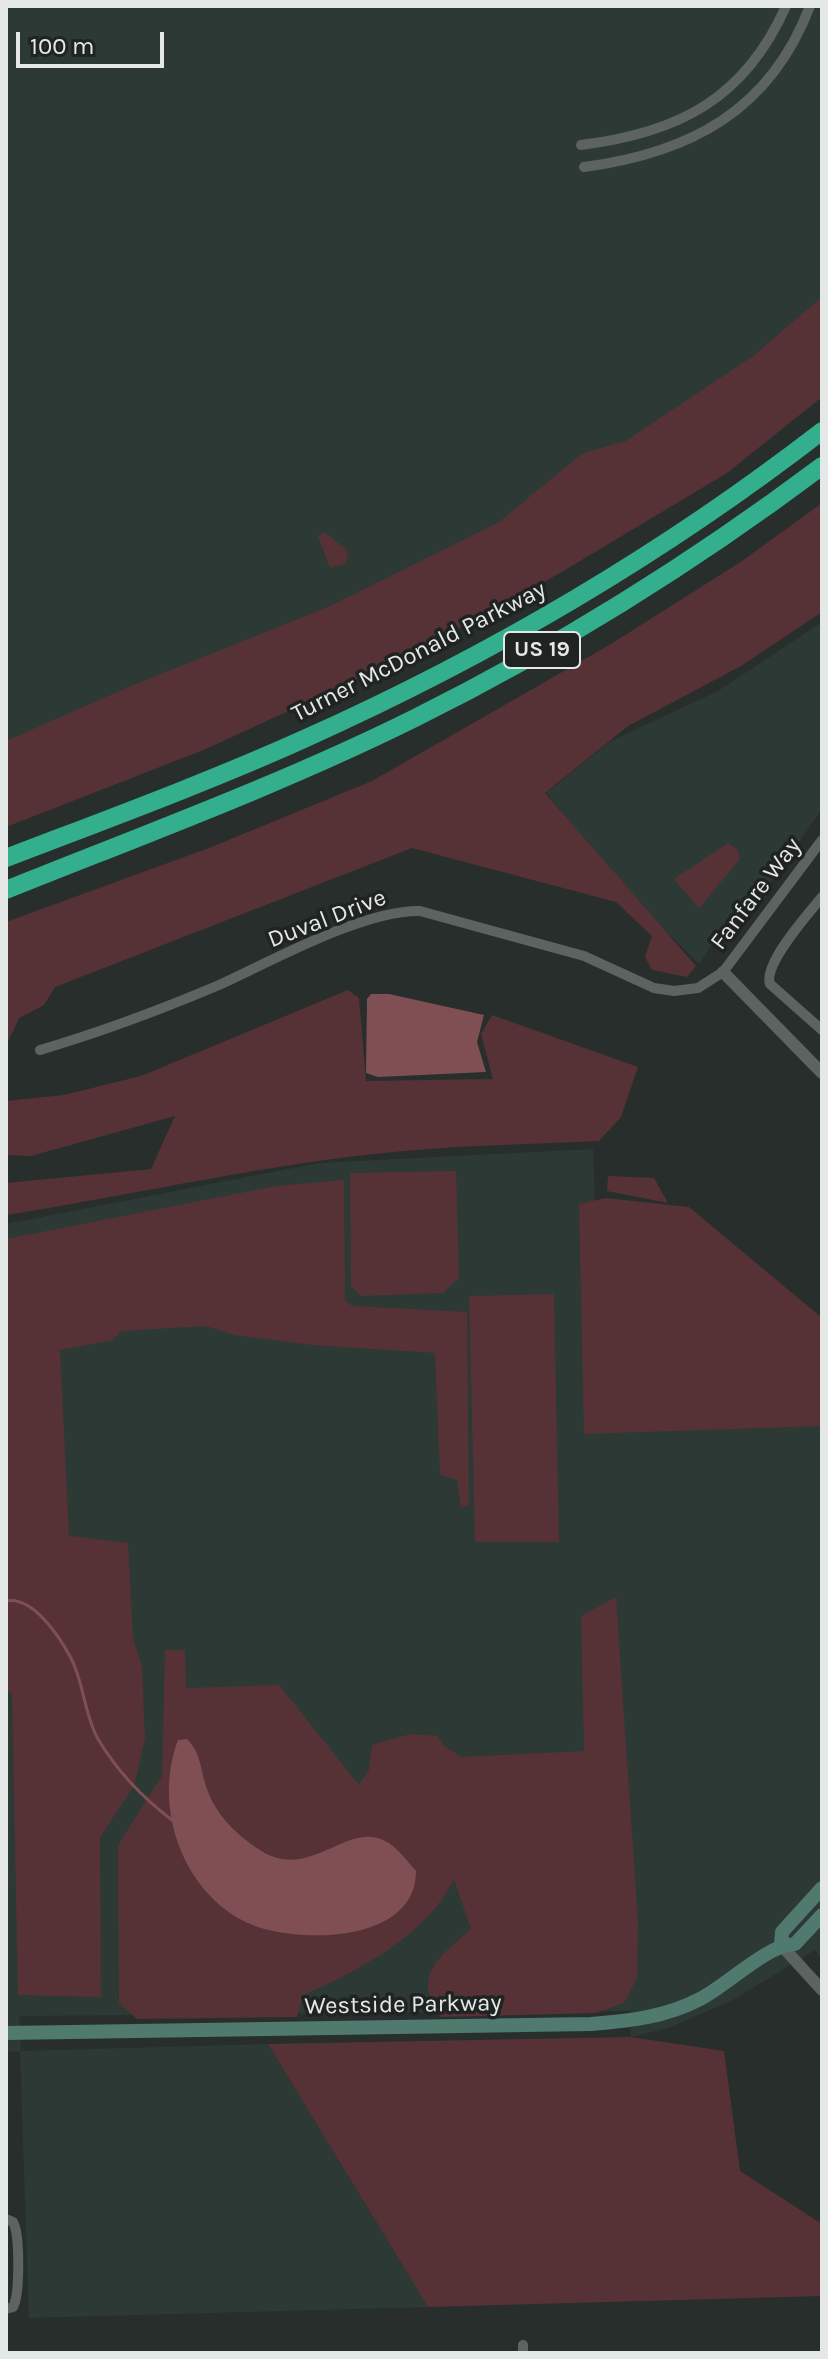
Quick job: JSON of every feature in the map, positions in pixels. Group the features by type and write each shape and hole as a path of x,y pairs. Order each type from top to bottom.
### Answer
{"highway":[{"name":"Turner McDonald Parkway","path":"6,858 265,756 425,681 544,617 635,562 726,502 822,431"},
{"name":"US 19","path":"6,890 284,779 415,718 534,655 638,593 822,466"}],"main road":[{"name":"Westside Parkway","path":"781,1945 782,1932 822,1888"},
{"name":"Westside Parkway","path":"6,2033 591,2024 630,2020 660,2015 695,2002 781,1945 795,1944 822,1915"}],"street":[{"path":"581,145 651,133 707,105 731,86 758,56 786,6"},
{"path":"584,167 624,162 669,150 729,117 776,69 810,6"},
{"name":"Fanfare Way","path":"723,972 822,840"},
{"path":"822,897 772,964 767,977 770,984 822,1030"},
{"name":"Duval Drive","path":"40,1050 116,1027 300,948 387,914 405,911 420,911 560,949 654,988 674,991 698,988 723,972"},
{"path":"723,972 822,1073"},
{"path":"781,1945 822,1990"},
{"path":"6,2219 13,2222 17,2232 16,2302 6,2309"}],"shaded area":[{"path":"6,6 822,6 822,358 6,792"},
{"path":"822,297 822,397 727,473 560,573 416,652 206,749 6,827 6,741 131,686 328,607 499,522 583,453 626,441 752,357"},
{"path":"822,503 822,612 741,666 628,726 545,793 696,966 687,977 652,970 645,957 652,936 616,902 412,848 55,987 44,1005 19,1018 6,1046 6,922 209,848 372,781 611,644 742,561"},
{"path":"324,532 348,551 346,564 330,568 318,536"},
{"path":"822,622 822,809 731,939 713,943 699,964 636,901 546,793 609,742 718,691"},
{"path":"728,843 737,849 740,859 699,908 674,879"},
{"path":"348,990 359,998 366,1081 493,1079 481,1034 492,1015 638,1067 621,1117 599,1141 453,1147 354,1156 6,1215 6,1183 151,1169 175,1116 31,1156 6,1155 6,1101 64,1095 141,1076"},
{"path":"371,994 389,994 484,1015 477,1042 486,1072 378,1077 366,1073 367,999"},
{"path":"593,1149 603,1415 822,1407 822,1960 815,1950 733,2000 671,2027 631,2037 631,2011 19,2016 21,2051 268,2044 428,2307 29,2318 20,2052 6,2051 6,1224 319,1163"},
{"path":"456,1171 459,1278 443,1293 361,1296 351,1286 350,1173"},
{"path":"608,1176 654,1178 668,1203 607,1191"},
{"path":"344,1180 345,1300 352,1306 467,1312 469,1505 461,1508 457,1480 440,1475 435,1353 312,1345 235,1335 206,1326 121,1331 113,1340 60,1350 69,1536 128,1543 133,1638 142,1667 145,1739 134,1786 100,1837 101,1997 18,1995 12,1694 6,1690 6,1239 276,1186"},
{"path":"606,1198 689,1207 822,1318 822,1426 584,1434 579,1204"},
{"path":"554,1294 559,1542 475,1542 469,1296"},
{"path":"616,1597 638,1923 637,1978 624,2003 596,2013 441,2017 428,1989 429,1978 440,1958 471,1929 454,1879 442,1899 409,1934 368,1963 303,1995 297,2017 137,2019 119,2003 118,1845 162,1776 165,1650 185,1650 186,1688 279,1685 359,1785 369,1770 372,1745 410,1734 438,1736 443,1745 461,1757 584,1751 581,1616"},
{"path":"187,1739 197,1754 209,1794 220,1814 235,1831 263,1852 281,1859 297,1859 313,1856 357,1838 371,1837 385,1841 402,1854 416,1871 411,1894 399,1911 380,1923 332,1935 282,1933 261,1928 235,1916 213,1898 195,1876 181,1851 173,1824 169,1796 171,1767 178,1740"},
{"path":"631,2037 724,2051 740,2171 822,2224 822,2296 428,2307 268,2044"}],"waterway":[{"path":"6,1601 26,1605 52,1629 75,1668 98,1739 131,1783 172,1820"}]}
